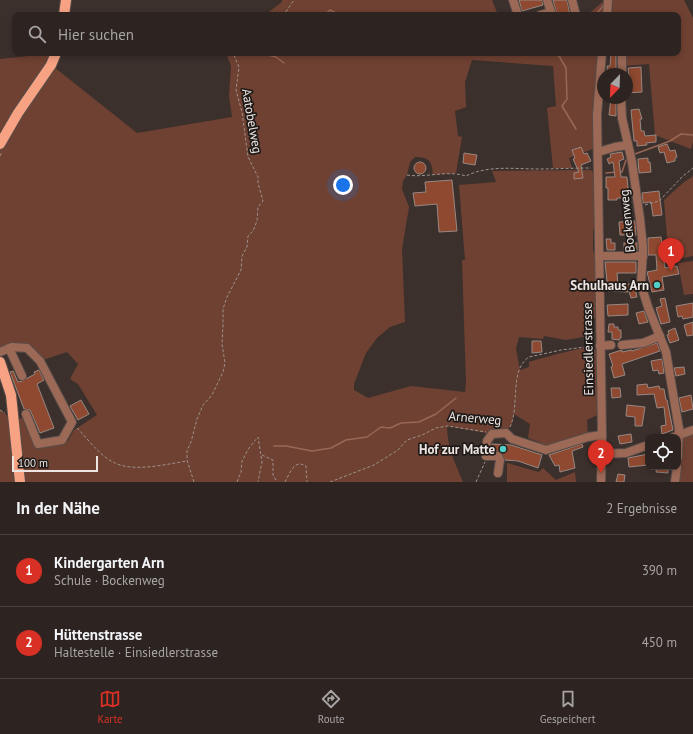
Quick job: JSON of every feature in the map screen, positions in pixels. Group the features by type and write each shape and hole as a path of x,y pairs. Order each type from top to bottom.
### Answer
{"main road":[{"path":"64,12 66,0"},
{"path":"0,144 54,56"},
{"path":"0,362 11,395 20,482"}],"street":[{"path":"513,0 517,12"},
{"path":"547,0 551,12"},
{"path":"572,0 575,12"},
{"path":"608,0 608,12"},
{"name":"Einsiedlerstrasse","path":"601,482 602,435 597,115 602,56"},
{"path":"622,56 622,68"},
{"name":"Bockenweg","path":"621,104 622,118 632,162 643,248 643,293 666,352 677,434"},
{"path":"598,152 628,145"},
{"path":"599,256 643,256"},
{"path":"622,345 643,343 660,336"},
{"path":"600,346 611,345"},
{"path":"0,352 12,347 27,348 40,361 72,422 62,440 38,444 26,414"},
{"path":"9,348 22,376"},
{"path":"681,434 693,430"},
{"name":"Arnerweg","path":"492,434 506,433 512,439 546,450 588,437 602,435"},
{"path":"492,434 487,442 486,456 498,456 500,460 498,473"},
{"path":"601,454 620,454 645,446"},
{"path":"675,482 677,470"}],"path":[{"path":"286,12 294,0"},
{"name":"Aatobelweg","path":"187,460 187,451 197,419 203,405 212,395 223,372 225,364 222,344 224,325 223,310 227,297 241,270 242,256 247,247 248,236 253,231 257,221 258,207 263,201 258,183 258,176 248,157 242,112 236,90 239,67 234,56"},
{"path":"407,175 417,177 458,173 466,176 476,171 490,169 597,168"},
{"path":"638,206 659,201 682,177 693,168"},
{"path":"506,433 512,423 514,414 518,370 525,359 528,357 561,350 587,346 600,346"},
{"path":"72,422 108,459 122,466 163,465 187,460 194,482"},
{"name":"Arnerweg","path":"330,482 374,465 398,450 407,440 436,428 446,426 492,434"},
{"path":"237,482 241,472 242,461 249,448 258,437 262,455 258,482"},
{"path":"262,455 272,459 274,466 273,475 277,482"},
{"path":"476,482 484,465 486,456"},
{"path":"285,482 292,468 301,464 305,465 307,468 307,482"}],"shaded area":[{"path":"282,0 492,0 497,12 269,12 282,2"},
{"path":"605,0 607,12 591,12"},
{"path":"613,0 684,0 693,18 693,142 691,149 655,135 649,64 624,66 623,56 681,56 681,12 612,12"},
{"path":"29,56 54,57 54,67 137,133 232,117 229,96 231,66 227,56 602,56 601,68 597,68 597,104 598,104 595,148 569,158 572,168 553,168 547,108 556,106 553,66 472,60 465,82 466,107 455,111 458,136 462,137 456,173 433,175 431,164 427,159 415,157 410,162 407,175 403,181 402,189 409,207 402,249 405,322 390,327 377,338 366,353 354,384 354,390 368,398 411,386 465,392 466,383 462,260 465,260 459,185 496,182 492,171 591,170 594,174 595,225 593,231 593,251 596,253 597,318 591,319 588,323 588,336 566,340 544,336 543,339 519,337 516,349 520,370 529,367 529,362 571,351 592,348 597,352 599,414 587,420 588,437 546,450 541,443 528,438 530,424 514,414 512,423 506,433 492,434 447,426 450,448 463,482 23,482 17,420 24,417 34,447 40,448 68,441 74,430 97,415 78,384 70,379 78,364 67,352 40,361 27,348 0,351 0,59"},
{"path":"693,176 693,256 669,261 664,200"},
{"path":"693,261 693,294 684,295 678,263"},
{"path":"0,410 15,421 17,482 0,482"},
{"path":"693,433 693,482 677,482 678,470 681,470 682,439"},
{"path":"507,463 539,472 543,468 556,480 575,472 576,482 507,482"}],"building":[{"path":"519,0 542,0 543,5 522,11"},
{"path":"553,0 567,0 569,12 556,12"},
{"path":"611,56 616,56 616,68 607,68 607,66 610,66"},
{"path":"641,67 642,92 633,93 633,68 628,68"},
{"path":"610,104 616,104 616,116 609,115"},
{"path":"639,109 642,119 640,119 641,131 644,131 645,136 656,135 656,142 637,146 637,141 634,141 631,110"},
{"path":"667,144 670,151 675,150 677,157 675,158 675,161 667,163 664,152 660,153 658,147"},
{"path":"581,147 584,154 587,153 591,161 581,165 583,178 574,179 574,173 579,172 573,159 575,158 572,150"},
{"path":"622,152 624,159 619,161 621,177 627,177 629,198 608,200 606,177 615,177 613,162 609,164 607,159 611,157 610,154"},
{"path":"464,153 477,155 475,165 463,163"},
{"path":"648,158 651,172 639,173 638,159"},
{"path":"418,162 422,162 426,168 422,174 418,174 414,170 414,166"},
{"path":"452,180 457,231 439,232 437,204 415,206 413,193 426,192 425,182"},
{"path":"659,191 662,215 653,216 651,202 643,203 642,193"},
{"path":"635,221 636,235 620,235 619,222"},
{"path":"661,237 665,268 677,266 679,274 662,277 664,290 652,292 647,272 657,270 656,255 648,255 648,238"},
{"path":"606,239 611,239 611,243 615,243 615,250 607,250"},
{"path":"624,243 637,243 637,250 624,250"},
{"path":"605,262 636,262 636,273 617,273 618,286 634,283 637,297 631,298 628,288 628,292 608,291"},
{"path":"665,298 670,322 661,324 656,308 662,306 660,299"},
{"path":"693,303 693,317 683,319 682,316 678,317 676,306"},
{"path":"628,304 628,315 608,316 607,305"},
{"path":"644,311 648,322 639,324 636,313"},
{"path":"693,322 693,335 687,336 684,325"},
{"path":"609,324 614,324 614,327 618,327 618,330 621,330 621,338 619,340 612,339 612,332 608,332"},
{"path":"675,328 679,340 670,343 667,335 669,334 668,331"},
{"path":"532,341 541,341 542,352 532,353"},
{"path":"657,343 660,351 622,364 625,375 614,378 611,367 613,366 609,354 622,350 622,352 632,351"},
{"path":"662,359 664,373 659,374 658,370 653,371 651,361"},
{"path":"684,367 685,374 676,376 674,368"},
{"path":"39,370 44,380 37,384 54,428 40,433 30,410 24,409 10,372 13,371 18,382 35,374 34,372"},
{"path":"647,384 648,388 659,386 660,389 664,389 673,430 662,434 661,426 666,425 664,407 657,408 654,394 637,395 637,385"},
{"path":"611,388 620,388 621,397 612,398"},
{"path":"691,395 693,409 682,412 679,398"},
{"path":"81,400 89,414 78,420 70,406"},
{"path":"627,405 645,407 642,426 635,426 635,417 626,416"},
{"path":"631,434 632,442 620,444 618,436"},
{"path":"492,444 511,445 542,455 538,468 518,461 505,460 501,452 492,450"},
{"path":"582,444 583,447 572,451 575,468 560,472 559,465 555,466 549,455"},
{"path":"645,455 645,465 629,467 628,458"},
{"path":"656,470 668,470 668,473 656,472"},
{"path":"618,474 625,475 624,482 616,482"}],"waterway":[{"path":"598,12 603,6"},
{"path":"328,12 330,10 334,12"},
{"path":"272,56 276,57 284,63"},
{"path":"559,56 566,68 567,99 562,106 576,129"},
{"path":"635,154 670,141 681,134 693,135"},
{"path":"620,172 622,172 626,160"},
{"path":"606,173 616,172"},
{"path":"274,446 286,446 312,451 331,448 346,440 367,437 381,427 390,428 401,423 419,422 436,414 456,398"}],"place":[{"name":"Kindergarten Arn","path":"671,271"},
{"name":"Schulhaus Arn","path":"657,285"},
{"name":"Hof zur Matte","path":"503,449"},
{"name":"Hüttenstrasse","path":"601,473"}]}
